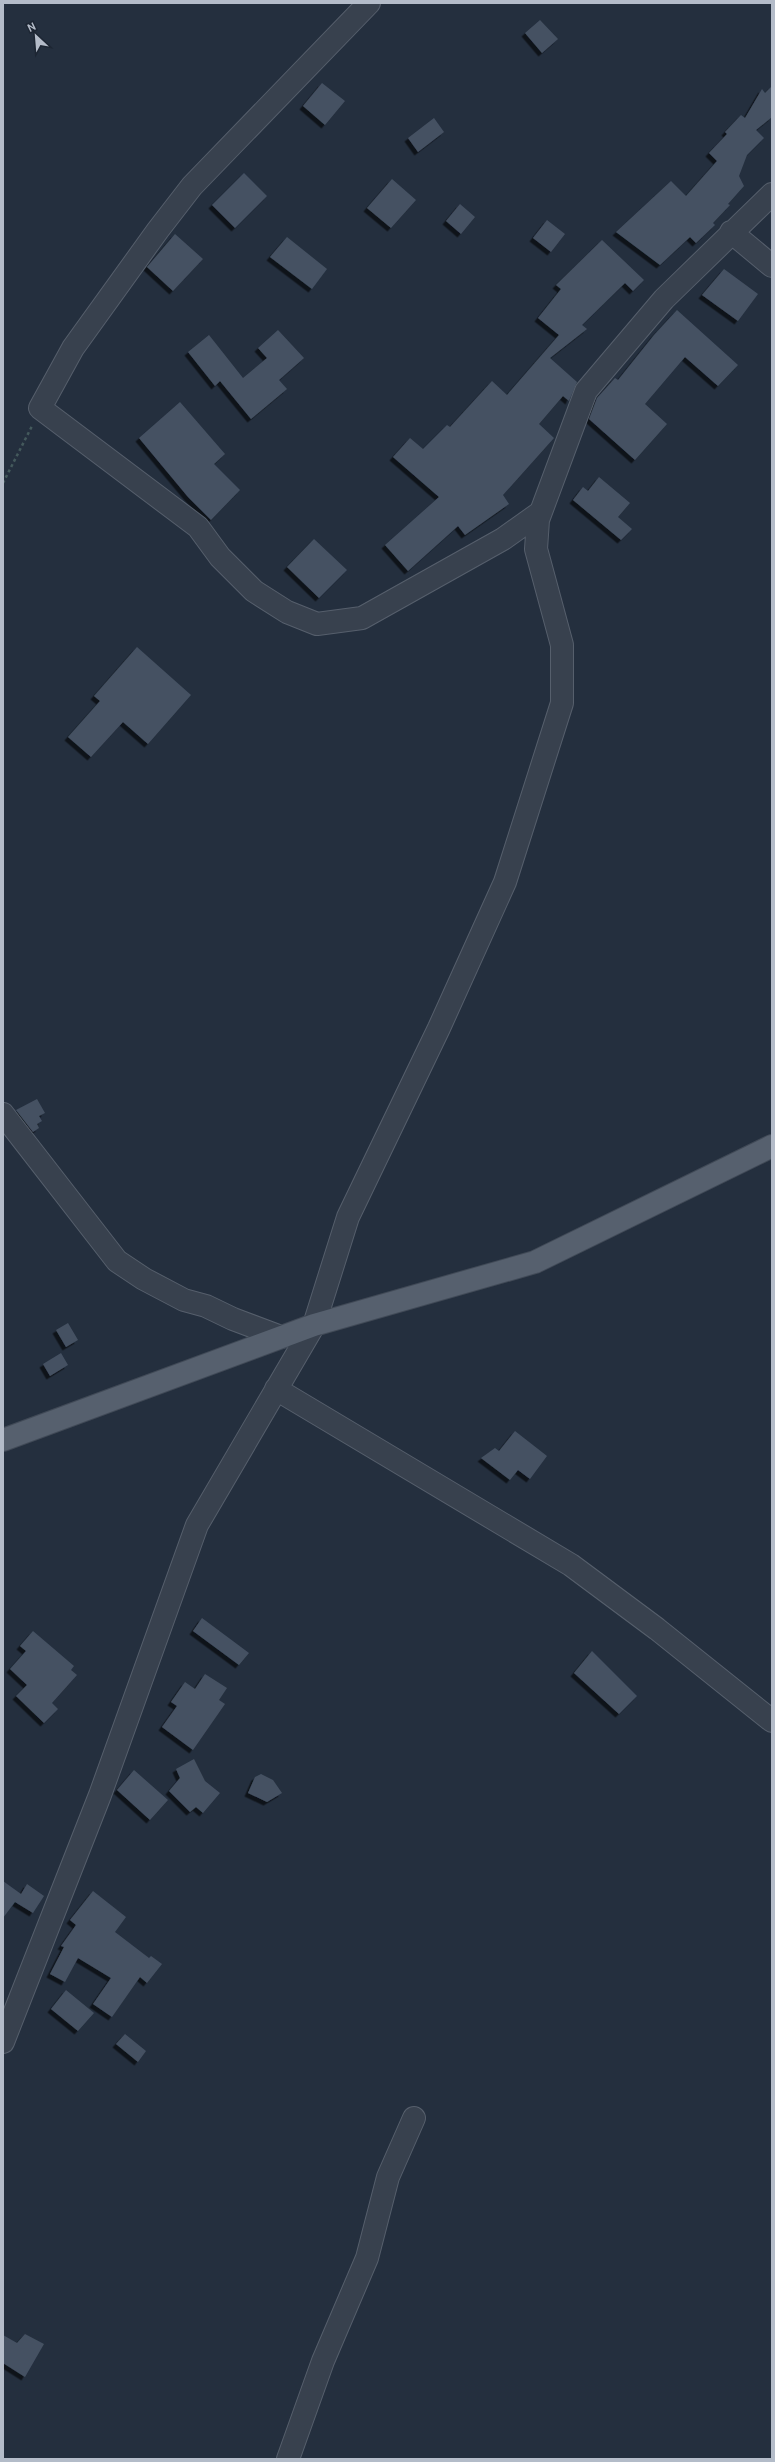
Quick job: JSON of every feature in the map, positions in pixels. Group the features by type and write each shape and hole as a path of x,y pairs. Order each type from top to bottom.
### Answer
{"main road":[{"path":"3,1440 314,1325 535,1262 772,1146"}],"street":[{"path":"369,3 192,186 158,230 73,348 40,408 198,527 220,557 254,591 287,612 317,624 362,618 503,539 541,512"},
{"path":"3,2042 100,1795 197,1525 314,1325 348,1217 439,1028 505,882 562,703 562,645 536,549 538,520 586,391 664,298 772,194"},
{"path":"731,232 772,266"},
{"path":"3,1114 118,1261 144,1279 184,1300 206,1306 232,1319 281,1337"},
{"path":"276,1390 571,1565 657,1629 772,1721"},
{"path":"288,2459 323,2360 367,2258 388,2177 414,2118"}],"path":[{"path":"3,483 40,408"}],"building":[{"path":"540,20 558,39 542,53 525,33"},
{"path":"322,83 345,101 325,125 303,106"},
{"path":"772,86 772,117 756,130 764,138 747,155 739,176 744,186 728,204 730,205 713,223 715,225 696,243 690,237 660,265 616,232 671,181 686,196 717,161 709,153 727,134 725,132 741,115 745,118 762,89 765,93"},
{"path":"434,118 444,132 418,152 408,138"},
{"path":"244,173 267,196 235,228 212,205"},
{"path":"392,179 416,200 391,228 367,208"},
{"path":"460,204 475,217 461,234 446,221"},
{"path":"547,220 565,234 551,252 533,238"},
{"path":"175,234 203,259 173,291 147,267"},
{"path":"287,237 327,269 312,289 270,257"},
{"path":"602,240 644,280 633,291 625,283 582,325 587,329 550,358 577,382 569,401 563,396 539,424 554,438 503,495 509,504 465,535 458,526 408,571 385,545 439,497 393,457 410,438 423,449 447,425 450,427 492,381 507,395 559,335 538,318 561,289 556,285"},
{"path":"724,269 758,294 738,321 702,295"},
{"path":"677,310 738,365 718,386 685,357 645,404 667,424 635,460 589,419 597,398 615,378 618,380 654,335"},
{"path":"278,330 304,358 279,380 287,389 251,419 220,381 215,386 188,352 209,335 243,378 267,358 258,348"},
{"path":"180,402 225,454 214,464 240,490 211,520 188,497 139,438"},
{"path":"599,477 630,503 618,517 632,529 621,540 573,500 583,487 588,491"},
{"path":"314,539 347,570 319,598 287,567"},
{"path":"137,647 191,695 148,744 123,722 91,757 68,737 100,701 94,696"},
{"path":"37,1099 45,1113 39,1116 42,1121 37,1124 39,1128 33,1132 16,1110"},
{"path":"68,1323 78,1340 66,1347 56,1330"},
{"path":"61,1353 68,1365 50,1376 43,1364"},
{"path":"515,1431 547,1456 530,1479 518,1470 510,1480 481,1458 495,1448 499,1451"},
{"path":"202,1618 249,1653 239,1665 193,1631"},
{"path":"33,1631 74,1666 71,1670 77,1675 52,1703 58,1709 44,1723 16,1696 27,1685 10,1669 26,1651 20,1646"},
{"path":"592,1651 637,1696 619,1714 574,1673"},
{"path":"205,1674 227,1688 219,1700 225,1704 193,1750 162,1727 177,1706 171,1702 185,1682 195,1689"},
{"path":"194,1759 205,1781 220,1793 203,1813 196,1807 190,1812 169,1791 180,1778 176,1769"},
{"path":"134,1770 168,1800 150,1820 117,1790"},
{"path":"261,1774 273,1780 282,1793 267,1802 248,1793 255,1777"},
{"path":"3,1881 21,1894 27,1884 44,1896 33,1913 15,1902 3,1918"},
{"path":"93,1891 126,1917 115,1932 149,1958 151,1956 162,1964 147,1983 140,1977 112,2017 93,2004 111,1978 78,1958 65,1982 50,1974 64,1947 61,1946 76,1925 70,1920"},
{"path":"66,1990 94,2013 78,2031 51,2009"},
{"path":"125,2034 146,2051 138,2062 116,2044"},
{"path":"25,2334 44,2344 25,2377 3,2363 3,2335 17,2343"}]}
